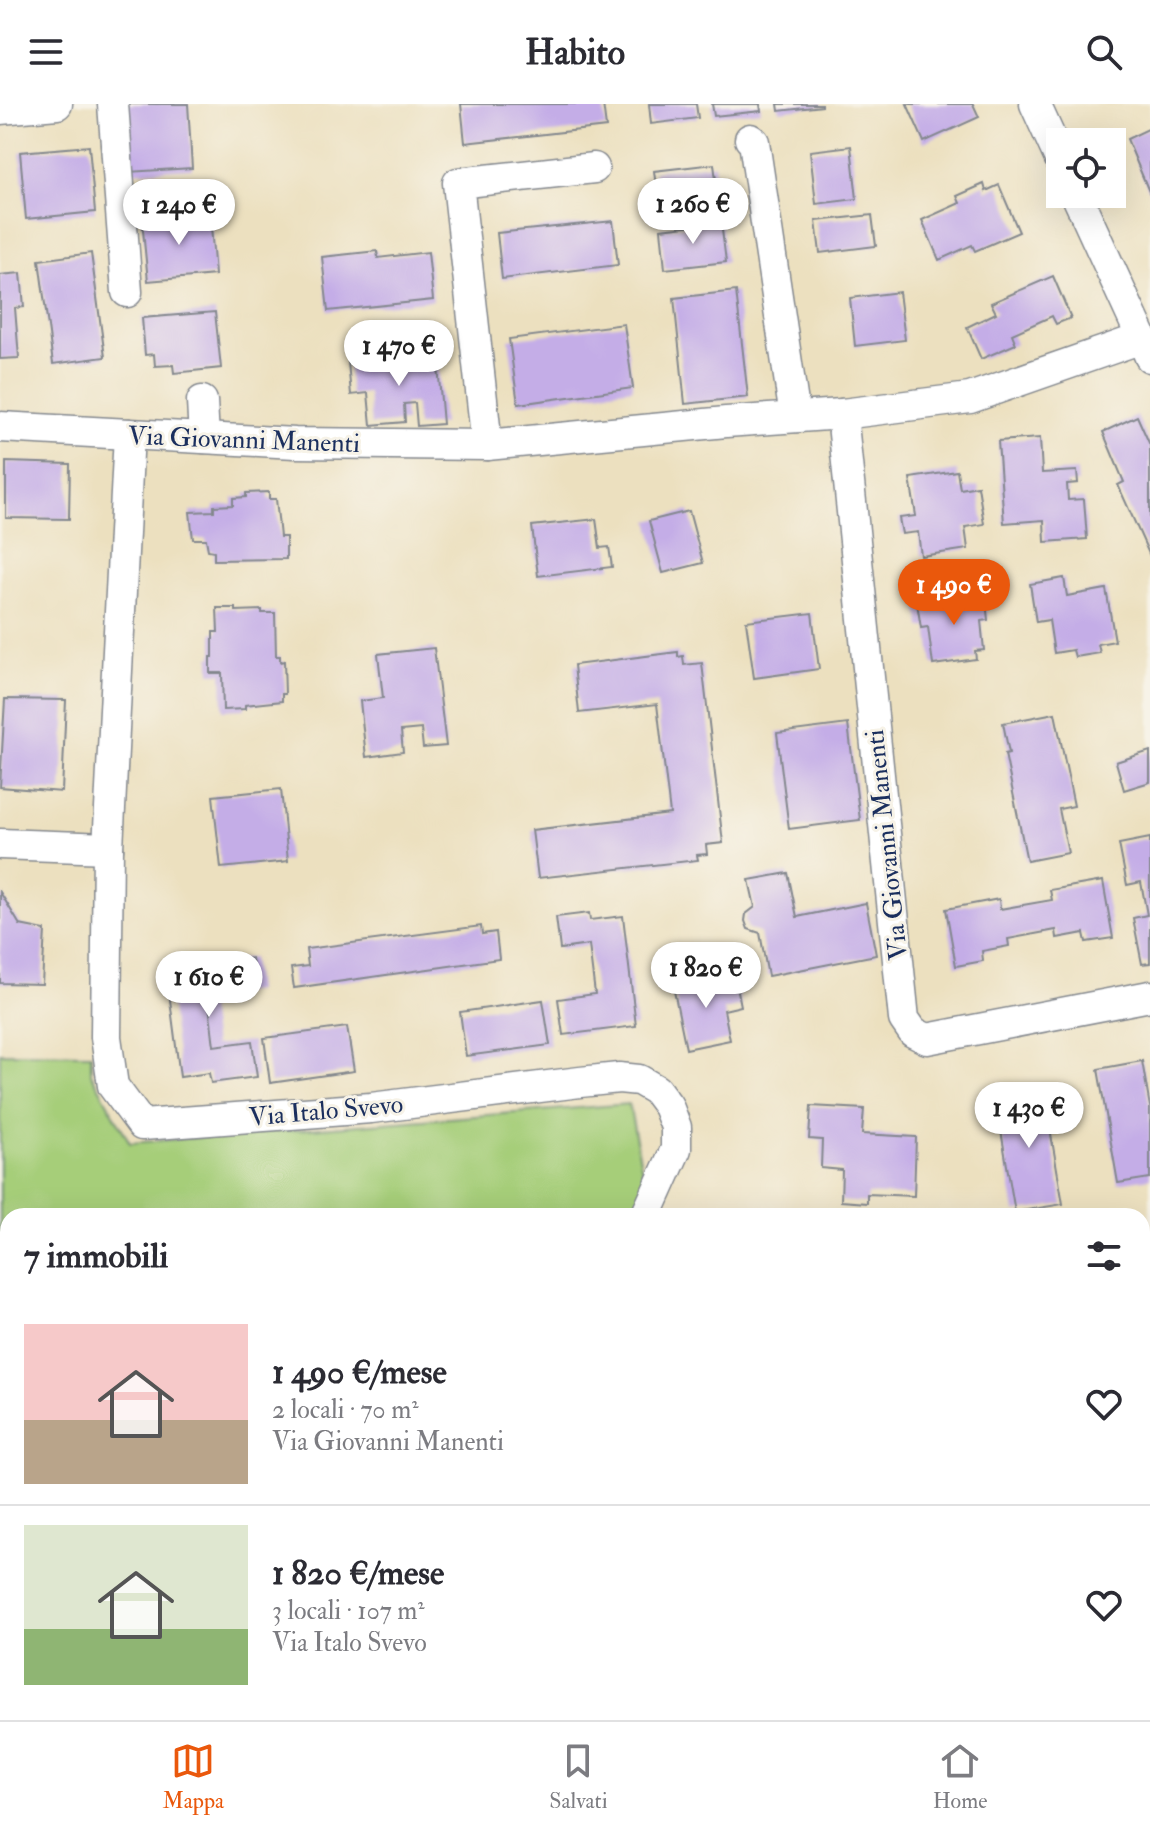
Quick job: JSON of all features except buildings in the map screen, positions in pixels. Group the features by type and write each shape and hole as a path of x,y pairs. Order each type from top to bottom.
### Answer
{"street":[{"path":"0,109 57,104"},
{"path":"113,104 127,292"},
{"path":"1035,104 1046,128"},
{"path":"750,139 754,142 795,417"},
{"path":"487,445 458,183 594,168"},
{"name":"Via Giovanni Manenti","path":"0,427 295,443 487,445 842,414 970,398 1146,348 1082,208"},
{"path":"202,401 204,438"},
{"name":"Via Giovanni Manenti","path":"842,414 904,1019 913,1032 927,1039 1150,996"},
{"name":"Via Italo Svevo","path":"129,434 108,848 106,1037 113,1086 142,1125 371,1108 619,1078 639,1080 656,1090 668,1106 676,1127 676,1149 650,1208"},
{"path":"0,844 108,848"}],"green space":[{"path":"0,1053 91,1054 91,1073 130,1143 629,1104 649,1208 0,1208"}]}
